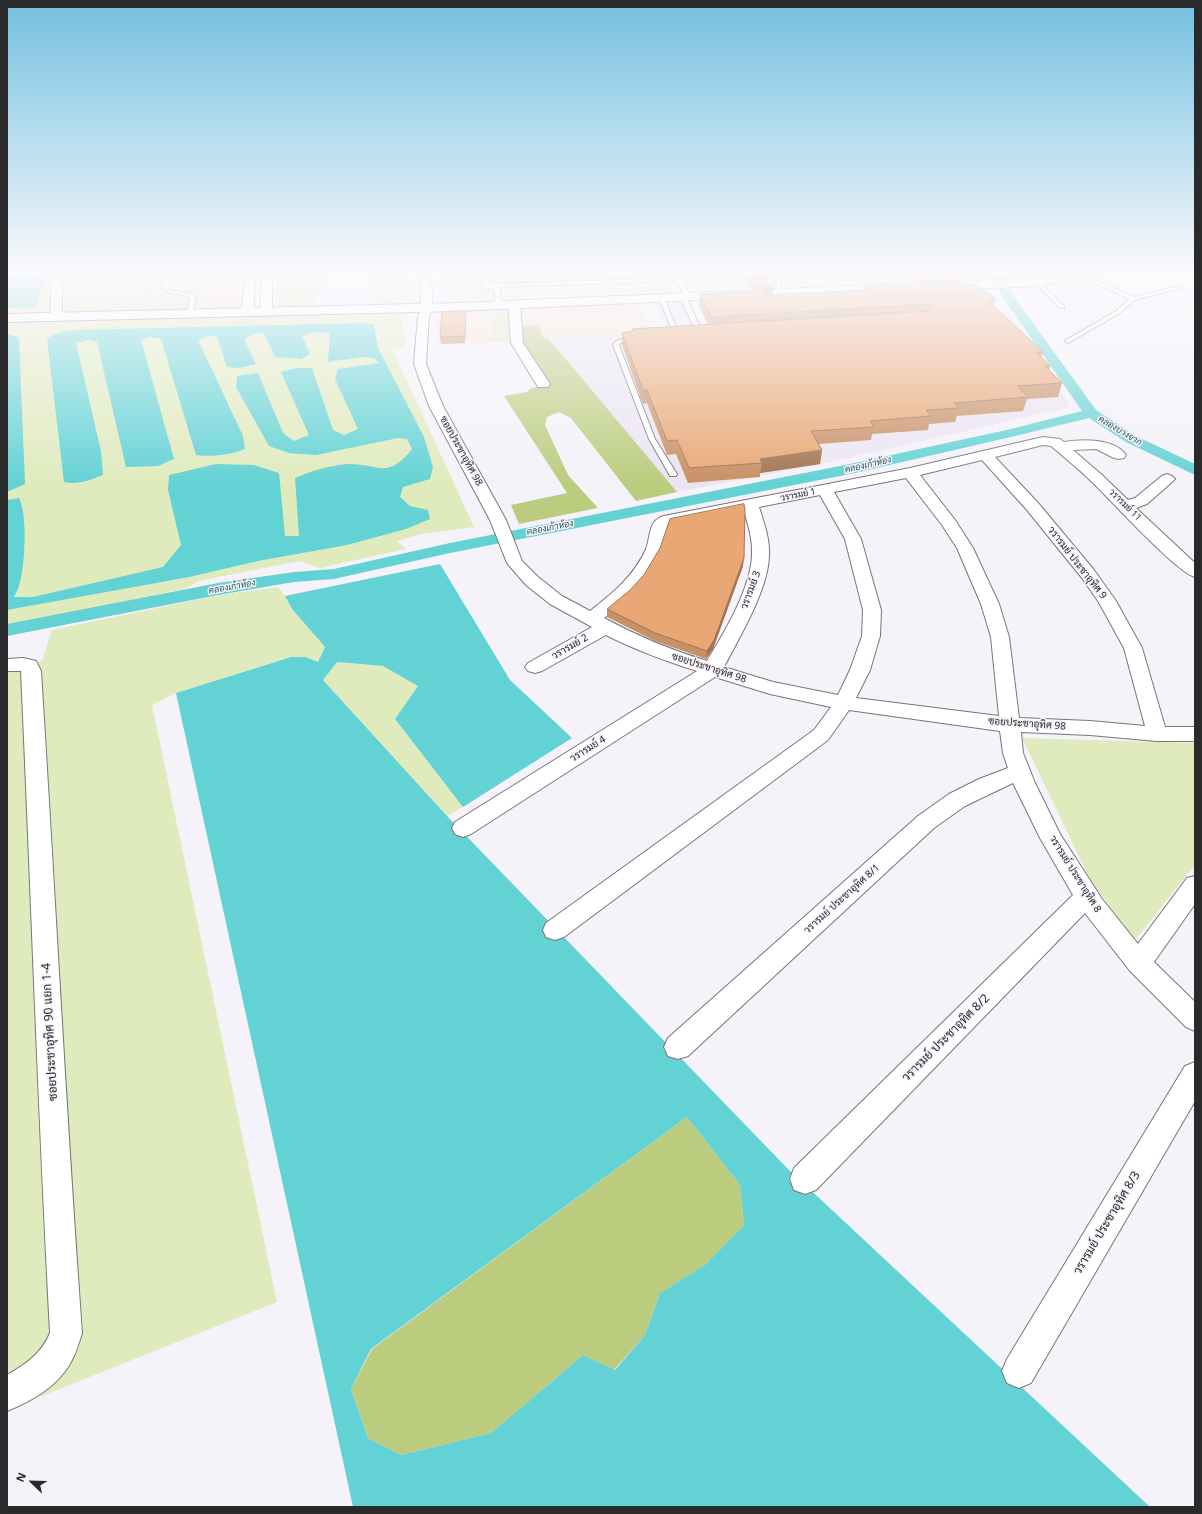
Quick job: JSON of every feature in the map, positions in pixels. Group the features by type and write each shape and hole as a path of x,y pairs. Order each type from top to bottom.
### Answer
{"street":[{"name":"ซอยประชาอุทิศ 98","path":"422,344 420,364 436,406 498,520 515,563 532,581 556,600 626,638 712,670 770,688 844,703 1011,725 1090,728 1157,734 1195,734"},
{"path":"517,344 543,384"},
{"name":"วรารมย์ 1","path":"599,623 618,598 642,571 656,545 661,523 664,521 910,474 1043,440 1057,444 1091,443 1101,445 1119,455"},
{"name":"วรารมย์ 11","path":"1057,444 1097,478 1195,572"},
{"name":"วรารมย์ ประชาอุทิศ 9","path":"984,454 1033,507 1088,574 1107,601 1133,648 1157,734"},
{"name":"วรารมย์ ประชาอุทิศ 8","path":"910,474 949,523 965,548 990,604 1000,637 1013,753 1024,783 1051,838 1087,897 1139,963 1195,1019"},
{"path":"1126,506 1141,501 1167,479"},
{"path":"555,930 821,735 844,703 860,670 871,636 872,610 854,539 825,490"},
{"name":"วรารมย์ 3","path":"712,670 738,624 759,572 761,554 759,535 750,504"},
{"name":"วรารมย์ 2","path":"535,667 599,623"},
{"name":"ซอยประชาอุทิศ 90 แยก 1-4","path":"7,665 29,665 32,671 54,1140 66,1333 59,1351 42,1373 7,1394"},
{"name":"วรารมย์ 4","path":"463,828 712,670"},
{"name":"วรารมย์ ประชาอุทิศ 8/1","path":"678,1047 926,822 957,800 987,785 1020,772"},
{"path":"1139,963 1195,885"},
{"name":"วรารมย์ ประชาอุทิศ 8/2","path":"805,1179 1070,912 1087,897"},
{"name":"วรารมย์ ประชาอุทิศ 8/3","path":"1019,1371 1195,1075"}],"lane":[{"path":"617,344 616,345 652,438 673,474"}],"shaded area":[{"path":"436,344 461,344 436,345"},
{"path":"553,344 1032,344 1070,407 821,464 677,492"}],"green space":[{"path":"7,344 405,344 406,347 393,350 474,527 421,534 397,541 406,549 320,568 300,561 198,581 187,588 7,627"},
{"path":"522,344 553,344 677,492 636,501 571,418 559,412 547,417 545,425 568,475 598,508 519,524 511,505 567,493 504,396 527,392 531,388 550,385"},
{"path":"278,587 292,609 325,647 318,662 306,657 283,659 176,693 152,705 277,1302 7,1410 7,670 42,661 52,630 219,595"},
{"path":"336,662 383,666 419,686 395,719 463,807 447,816 323,680"},
{"path":"1022,738 1195,743 1195,865 1134,941 1090,879"},
{"path":"687,1117 740,1185 744,1225 706,1264 660,1293 645,1335 614,1370 583,1355 491,1433 401,1455 368,1438 351,1389 372,1349"}],"water":[{"path":"7,344 19,344 25,484 7,492"},
{"path":"48,344 76,344 101,451 103,475 79,482 64,482"},
{"path":"97,344 142,344 174,459 158,466 126,467"},
{"path":"162,344 200,344 243,436 245,449 221,455 196,455"},
{"path":"219,344 246,344 256,364 239,368 227,367"},
{"path":"269,344 305,344 310,354 301,359 275,357"},
{"path":"329,344 377,344 378,348 424,437 433,467 430,479 403,487 400,497 410,506 428,510 430,519 406,529 347,545 258,561 189,577 7,610 7,500 19,498 24,516 25,528 23,567 19,586 14,597 33,597 163,567 181,545 168,490 169,475 216,464 254,465 279,473 285,536 299,536 295,478 321,469 349,464 383,468 389,467 403,459 412,449 407,439 398,438 316,455 289,453 269,446 236,387 237,376 258,373 283,433 294,441 309,435 281,372 296,368 312,368 333,430 344,435 358,429 335,379 338,369 379,363 374,358 363,357 328,362"},
{"path":"440,564 510,680 572,738 463,807 395,719 418,686 383,666 337,662 323,680 447,816 787,1168 1150,1507 353,1507 176,693 291,657 306,657 318,662 325,647 292,609 285,596","holes":["687,1117 740,1185 744,1225 706,1264 660,1293 645,1335 615,1370 583,1355 491,1433 401,1455 368,1438 351,1389 371,1349"]}],"building":[{"path":"626,344 1034,344 1043,352 1036,352 1050,366 1045,366 1062,383 1017,386 1028,397 954,403 959,408 926,410 931,416 870,421 874,427 811,431 822,450 760,459 762,463 689,468 677,440 667,441 647,390 643,390"},
{"path":"744,504 744,558 714,640 707,651 655,633 607,609 629,591 644,575 660,548 670,519"}],"waterway":[{"name":"คลองบางจาก","path":"1042,344 1091,413"},
{"name":"คลองเก้าห้อง","path":"7,630 218,589 294,577 334,574 450,548 850,469 1011,433 1091,413"},
{"name":"คลองบางจาก","path":"1091,413 1131,439 1195,470"}]}
